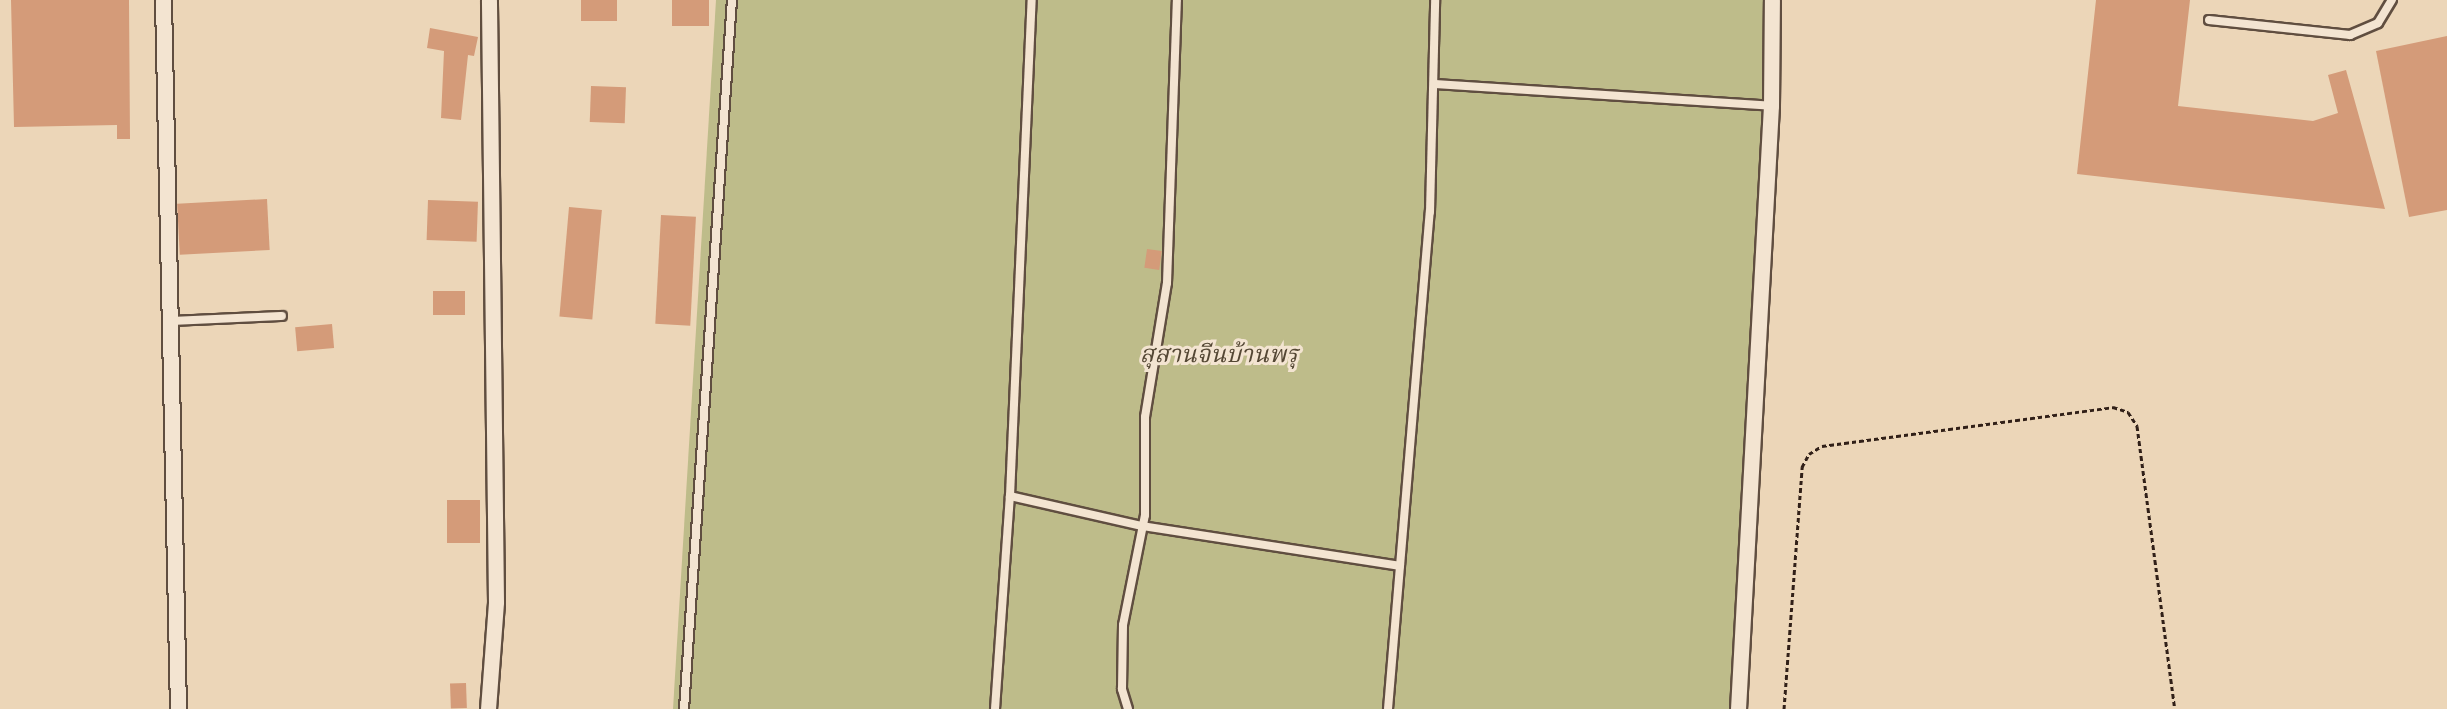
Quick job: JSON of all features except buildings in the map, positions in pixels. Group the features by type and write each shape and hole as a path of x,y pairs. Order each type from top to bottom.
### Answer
{"street":[{"path":"163,0 178,709"},
{"path":"488,709 496,602 489,0"},
{"path":"1738,709 1771,106 1772,0"}],"lane":[{"path":"684,709 732,0"},
{"path":"994,709 1010,496 1032,0"},
{"path":"1128,709 1122,689 1123,626 1142,526 1145,417 1167,283 1177,0"},
{"path":"1388,709 1430,212 1435,84 1435,0"},
{"path":"2209,20 2350,35 2373,27 2392,0"},
{"path":"1435,84 1771,106"},
{"path":"170,321 282,316"},
{"path":"1010,496 1142,526 1400,566"}],"path":[{"path":"1784,709 1802,467 1809,454 1822,446 2113,407 2128,412 2137,426 2175,709"}],"green space":[{"name":"สุสานจีนบ้านพรุ","path":"716,0 1765,0 1764,107 1732,709 673,709"}]}
